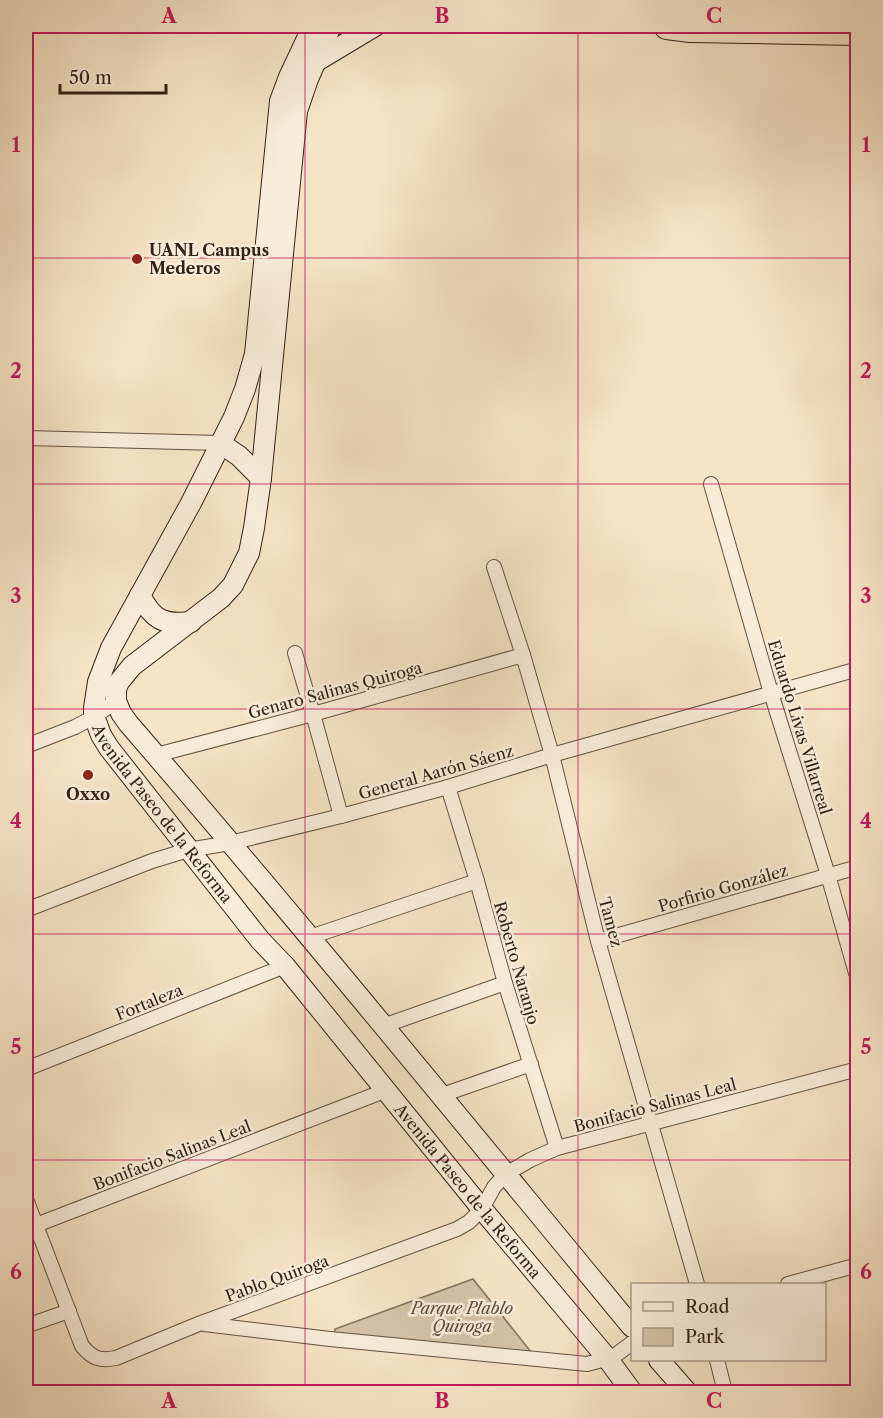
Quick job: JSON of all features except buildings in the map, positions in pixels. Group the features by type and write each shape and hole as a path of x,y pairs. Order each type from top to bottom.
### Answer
{"highway":[{"path":"667,26 690,29 858,32"}],"street":[{"name":"Avenida Paseo de la Reforma","path":"313,26 280,101 255,354 245,389 234,417 191,503 111,648 96,690 94,717 109,748 188,850 607,1358 632,1392"},
{"name":"Avenida Paseo de la Reforma","path":"331,26 297,111 261,478 249,553 233,585 221,598 132,666 118,682 116,700 128,723 310,937 631,1325"},
{"path":"315,62 375,26"},
{"path":"26,438 220,442 239,456 261,478"},
{"name":"Eduardo Livas Villarreal","path":"711,484 771,693 858,980"},
{"name":"Tamez","path":"494,567 552,755 598,941 697,1283"},
{"path":"140,595 157,618 176,624 191,622"},
{"path":"295,653 341,816"},
{"name":"Genaro Salinas Quiroga","path":"156,755 523,655"},
{"name":"General Aarón Sáenz","path":"26,910 153,861 188,850 230,843 341,816 858,669"},
{"path":"26,746 75,727 94,717 116,700"},
{"name":"Roberto Naranjo","path":"448,786 505,983 557,1148"},
{"name":"Porfirio González","path":"598,941 858,867"},
{"path":"310,937 477,881"},
{"name":"Fortaleza","path":"26,1069 285,966"},
{"path":"382,1026 505,983"},
{"path":"442,1095 531,1065"},
{"name":"Bonifacio Salinas Leal","path":"482,1209 494,1187 506,1174 557,1148 858,1069"},
{"name":"Bonifacio Salinas Leal","path":"36,1226 387,1090"},
{"path":"26,1203 69,1311 26,1326"},
{"name":"Pablo Quiroga","path":"69,1311 82,1346 94,1358 105,1360 116,1358 201,1323 457,1229 482,1209"},
{"path":"792,1283 858,1265"},
{"path":"201,1323 330,1339 587,1364 613,1357 631,1344"},
{"path":"661,1361 687,1392"},
{"path":"717,1361 725,1392"}],"green space":[{"name":"Parque Plablo Quiroga","path":"473,1279 535,1357 334,1336 335,1329"}],"place":[{"name":"UANL Campus Mederos","path":"137,259"},
{"name":"Oxxo","path":"88,775"}]}
